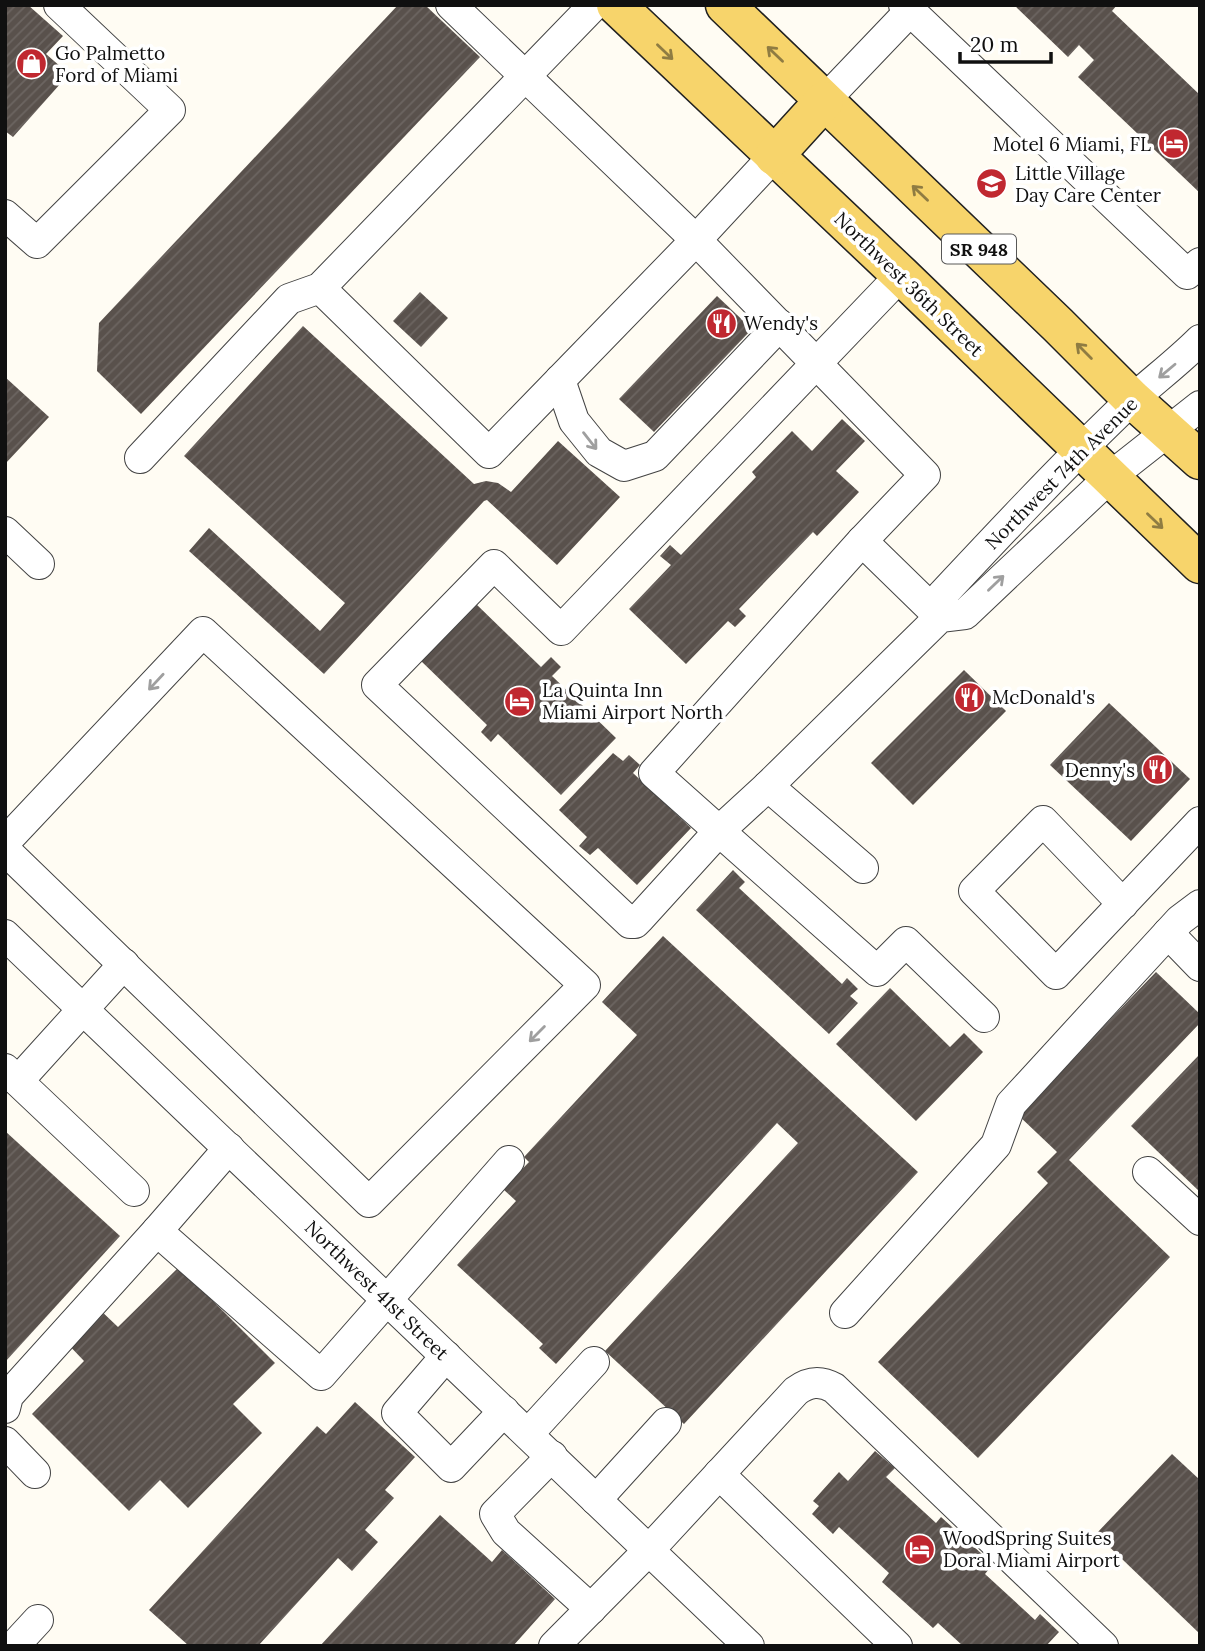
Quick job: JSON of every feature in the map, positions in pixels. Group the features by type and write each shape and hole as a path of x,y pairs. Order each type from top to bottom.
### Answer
{"main road":[{"name":"Northwest 36th Street","path":"616,5 1200,564"},
{"name":"SR 948","path":"724,5 1132,399 1200,460"},
{"path":"774,156 824,101"}],"street":[{"path":"5,215 37,243 170,110 59,5"},
{"path":"451,5 696,240 925,475 862,541 654,773 877,971 906,942 984,1017"},
{"path":"140,458 289,299 320,288 594,5"},
{"path":"824,101 907,8 1187,274 1200,263"},
{"path":"320,288 489,453 774,156"},
{"path":"816,363 901,275"},
{"path":"560,380 574,421 599,453 624,466 654,456 780,325"},
{"name":"Northwest 74th Avenue","path":"940,617 942,595 1081,449 1132,399 1200,340"},
{"name":"Northwest 74th Avenue","path":"816,363 561,630 494,565 377,685 630,923 635,923 719,831 940,617 965,614 1110,477 1200,406"},
{"path":"5,532 39,564"},
{"path":"862,541 940,617"},
{"path":"5,842 203,632 585,985 369,1202 5,850"},
{"path":"768,786 863,868"},
{"path":"1123,904 1044,821 974,891 1056,974 1123,904 1200,822"},
{"path":"845,1313 996,1145 1011,1104 1180,920 1200,905"},
{"path":"1168,933 1200,966"},
{"name":"Northwest 41st Street","path":"5,934 748,1645"},
{"path":"124,964 83,1008 11,1075 134,1191"},
{"path":"5,1408 8,1396 229,1148"},
{"path":"157,1231 321,1375 509,1161"},
{"path":"1148,1172 1200,1220"},
{"path":"446,1356 397,1413 452,1467 504,1411"},
{"path":"528,1434 594,1362"},
{"path":"554,1646 649,1550 796,1391 804,1385 817,1382 834,1388 1103,1646"},
{"path":"596,1500 666,1423"},
{"path":"5,1442 35,1472"},
{"path":"552,1457 495,1514 506,1532 591,1609"},
{"path":"719,1474 897,1646"},
{"path":"14,1646 38,1620"}],"building":[{"name":"Go Palmetto Ford of Miami","path":"5,5 28,5 63,36 46,54 69,74 13,137 5,131"},
{"path":"398,5 425,5 480,57 141,414 97,371 99,323"},
{"name":"Motel 6 Miami, FL","path":"1014,5 1117,5 1112,11 1200,95 1200,193 1078,77 1094,60 1079,45 1068,57"},
{"path":"420,292 448,318 421,347 393,321"},
{"path":"717,296 752,329 654,432 619,399"},
{"path":"303,326 474,484 486,481 498,483 511,492 558,441 620,497 557,565 487,500 484,501 324,674 189,551 209,528 320,631 345,603 184,456"},
{"path":"5,377 49,417 5,464"},
{"path":"842,419 865,441 836,471 859,492 817,536 813,532 739,609 746,616 735,627 728,621 686,664 629,609 671,565 660,556 670,545 681,555 756,477 752,472 792,431 812,451"},
{"name":"La Quinta Inn Miami Airport North","path":"474,602 541,667 551,657 561,667 552,676 616,738 561,795 498,734 491,742 481,732 487,725 419,659"},
{"path":"964,670 1006,711 913,805 871,763"},
{"path":"1109,703 1190,779 1131,841 1050,765"},
{"path":"613,753 623,761 629,755 640,765 633,773 691,828 637,885 598,848 590,855 579,846 587,837 559,810"},
{"path":"733,870 745,882 739,888 842,984 847,978 858,989 850,996 858,1003 829,1034 696,910"},
{"path":"663,936 918,1172 684,1424 605,1351 798,1143 777,1123 556,1364 539,1348 543,1344 457,1265 516,1201 503,1189 529,1162 524,1157 637,1035 602,1002"},
{"path":"1156,972 1200,1014 1200,1023 1069,1160 1170,1257 978,1458 878,1362 1048,1183 1037,1172 1057,1152 1018,1115"},
{"path":"890,988 950,1047 964,1033 983,1052 916,1121 836,1044"},
{"path":"1200,1054 1200,1192 1131,1126"},
{"path":"5,1131 120,1236 5,1362"},
{"path":"179,1267 275,1363 233,1404 262,1433 188,1508 160,1480 129,1511 32,1414 84,1361 64,1340 97,1307 118,1327"},
{"path":"355,1402 415,1457 385,1490 394,1498 365,1530 378,1542 352,1571 338,1558 258,1646 189,1646 149,1610 317,1426 326,1434"},
{"name":"WoodSpring Suites Doral Miami Airport","path":"875,1451 895,1468 886,1477 936,1523 941,1517 993,1564 985,1574 1035,1620 1040,1614 1059,1632 1046,1646 963,1646 938,1623 933,1628 882,1582 889,1573 839,1527 833,1534 812,1514 819,1506 813,1501 839,1472 848,1481"},
{"path":"1172,1454 1200,1480 1200,1634 1096,1534"},
{"path":"440,1515 492,1562 502,1550 555,1599 513,1646 320,1646"}],"place":[{"name":"Go Palmetto Ford of Miami","path":"32,64"},
{"name":"Motel 6 Miami, FL","path":"1174,144"},
{"name":"Little Village Day Care Center","path":"992,184"},
{"name":"Wendy's","path":"721,323"},
{"name":"McDonald's","path":"969,697"},
{"name":"La Quinta Inn Miami Airport North","path":"519,701"},
{"name":"Denny's","path":"1158,770"},
{"name":"WoodSpring Suites Doral Miami Airport","path":"920,1549"}]}
